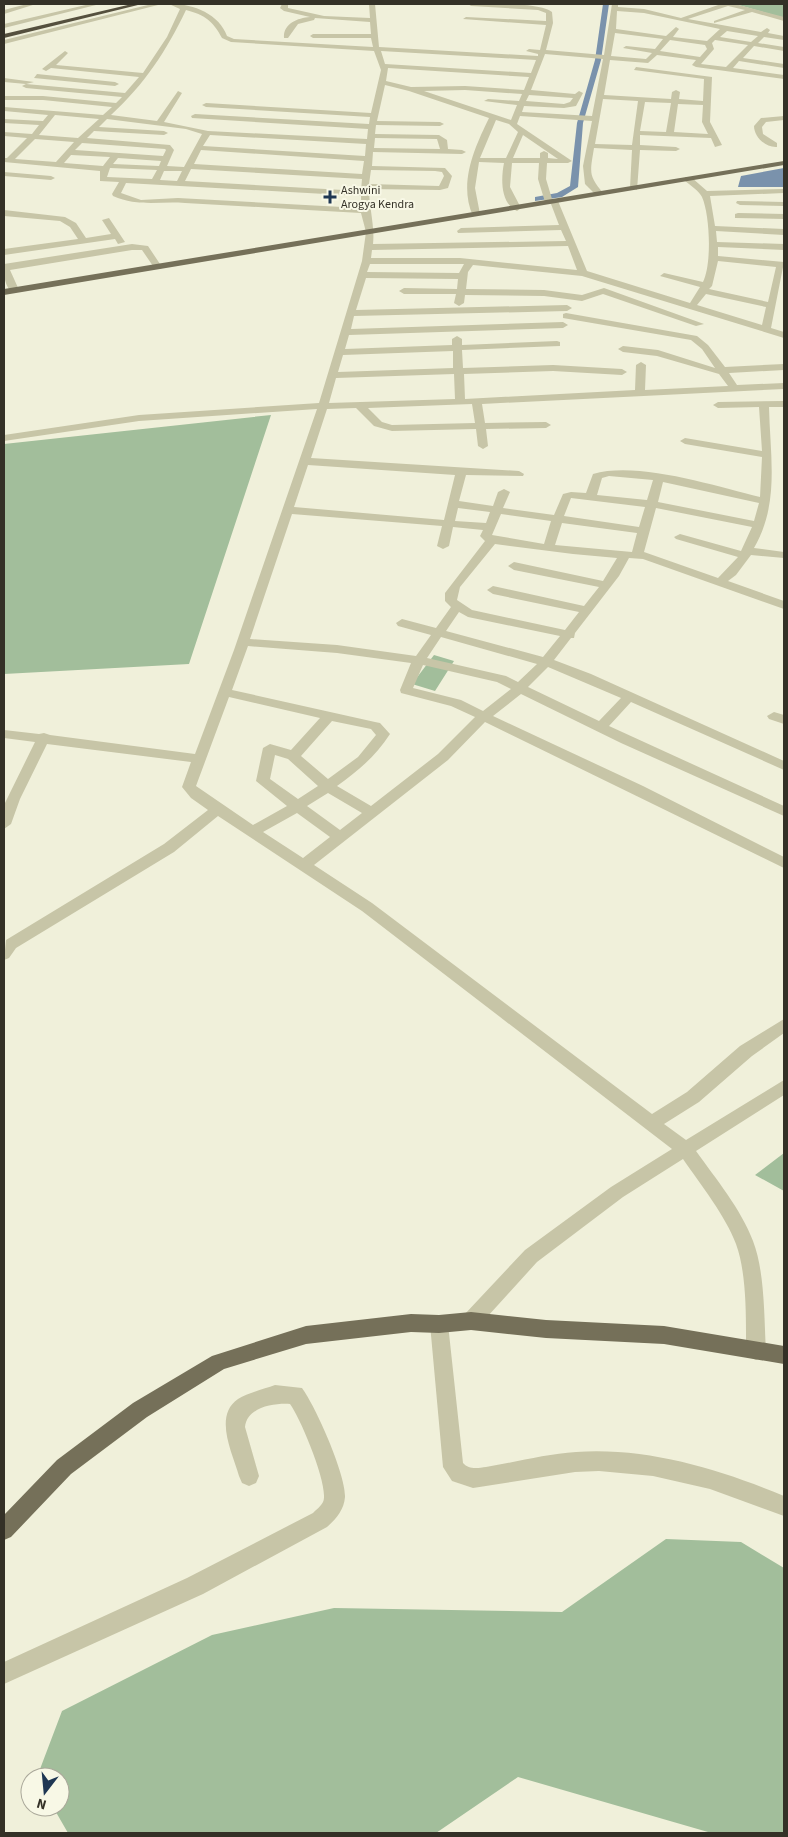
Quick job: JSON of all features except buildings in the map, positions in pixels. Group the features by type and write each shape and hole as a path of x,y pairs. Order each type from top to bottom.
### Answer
{"highway":[{"path":"4,32 122,4"},
{"path":"4,36 139,4"}],"main road":[{"path":"4,292 158,267 368,222 460,217 474,206 600,194 784,163"},
{"path":"4,1530 64,1467 140,1410 219,1362 306,1335 411,1323 439,1324 471,1321 546,1329 664,1335 784,1355"}],"street":[{"path":"4,12 33,4"},
{"path":"83,4 95,4"},
{"path":"4,26 95,4"},
{"path":"4,42 159,4"},
{"path":"172,4 210,16 217,21 224,37 234,41 541,55 603,60 706,76 709,80 706,122 718,145"},
{"path":"285,4 284,8 286,10 408,59 441,61 533,75"},
{"path":"372,4 383,78 371,140 365,186 369,247 366,261 323,406 242,642 190,786 196,795 254,831 367,907 686,1150 720,1197 745,1243 754,1294 756,1351"},
{"path":"471,4 523,6 548,10 550,23 541,55 513,123"},
{"path":"680,20 727,4 784,20"},
{"path":"600,194 589,184 585,162 591,146 597,118 603,60 612,31 615,6 654,10 680,20 784,38"},
{"path":"59,164 81,139 118,106 145,74 170,37 184,8"},
{"path":"687,10 729,18"},
{"path":"716,22 752,10"},
{"path":"466,18 521,24 550,23"},
{"path":"352,36 354,20"},
{"path":"258,37 286,36 323,25 354,20 373,20"},
{"path":"286,36 290,25 295,22 323,25"},
{"path":"727,70 762,35 774,26 784,27"},
{"path":"603,60 648,62 676,29"},
{"path":"725,29 711,41 711,50 696,64 697,66 784,77"},
{"path":"612,31 783,48"},
{"path":"622,60 627,46 701,59"},
{"path":"399,75 414,48"},
{"path":"766,64 783,48"},
{"path":"678,56 684,49"},
{"path":"446,50 504,56 541,55"},
{"path":"434,77 446,50"},
{"path":"4,108 28,84 65,53"},
{"path":"500,82 504,56"},
{"path":"737,59 784,66"},
{"path":"49,66 145,74"},
{"path":"382,66 438,69 536,67"},
{"path":"71,101 76,91 96,70"},
{"path":"383,78 399,75 500,82 578,96"},
{"path":"37,76 134,86"},
{"path":"383,78 493,118 513,123 514,127 570,161"},
{"path":"4,80 76,91 127,95"},
{"path":"454,103 488,81"},
{"path":"411,89 528,88 539,84"},
{"path":"488,101 570,105 576,102 580,89 574,87"},
{"path":"670,134 676,92"},
{"path":"158,123 178,93"},
{"path":"600,97 706,103"},
{"path":"4,98 71,101 118,106"},
{"path":"634,188 636,133 642,99"},
{"path":"116,155 106,167 102,175 103,179 180,183 440,188 445,186 448,176 445,170 435,168 371,140 325,112 206,105"},
{"path":"4,108 106,116 187,127 208,133 371,140 439,137 443,140 444,152"},
{"path":"6,122 43,112"},
{"path":"298,138 308,123 325,112"},
{"path":"6,160 16,149 34,136 53,113"},
{"path":"518,114 597,118"},
{"path":"195,116 308,123 371,140 444,152 462,152"},
{"path":"474,206 470,176 474,160 493,118"},
{"path":"774,145 762,137 758,132 758,126 764,120 784,118"},
{"path":"6,122 44,123"},
{"path":"198,148 319,156 371,140 440,124"},
{"path":"92,129 188,135"},
{"path":"512,202 506,185 509,161 517,138 522,131"},
{"path":"180,183 204,136 208,133"},
{"path":"636,133 713,136"},
{"path":"4,134 167,147 170,150 155,182"},
{"path":"546,146 542,179 549,199 571,243 583,273"},
{"path":"591,146 676,149"},
{"path":"69,152 166,159"},
{"path":"311,174 319,156"},
{"path":"6,160 106,167 188,167 311,174 365,186"},
{"path":"474,160 585,162"},
{"path":"4,174 51,178"},
{"path":"448,176 470,176"},
{"path":"688,179 704,194 712,228 715,258 706,289 692,306"},
{"path":"124,180 116,194 133,201 185,200 368,222"},
{"path":"704,194 784,191"},
{"path":"740,203 784,204"},
{"path":"4,213 62,218 73,225 83,240"},
{"path":"738,216 784,217"},
{"path":"460,217 461,245 465,262 458,312 456,348 460,402"},
{"path":"106,220 124,247"},
{"path":"461,231 563,227"},
{"path":"712,228 784,232"},
{"path":"4,252 117,236"},
{"path":"369,247 571,243"},
{"path":"713,244 784,247"},
{"path":"14,290 4,268 124,247 145,248 158,267"},
{"path":"715,258 783,264 781,279 773,293 766,329"},
{"path":"366,261 465,262 583,273 784,335"},
{"path":"362,275 463,276"},
{"path":"403,312 404,275"},
{"path":"664,276 784,310"},
{"path":"404,291 460,293 544,289 586,298 596,292 608,292 699,324"},
{"path":"773,293 784,295"},
{"path":"555,356 565,317 568,295"},
{"path":"351,313 458,312 565,317 694,338 705,346 735,390"},
{"path":"345,332 457,329 565,317"},
{"path":"339,352 456,348 555,356 622,372"},
{"path":"623,349 658,353 708,369 722,371 784,367"},
{"path":"331,376 458,370 555,356"},
{"path":"640,394 641,366"},
{"path":"4,438 139,418 323,406 460,402 735,390 784,386"},
{"path":"477,400 483,446"},
{"path":"718,405 764,406 784,404"},
{"path":"360,406 378,424 392,428 546,424"},
{"path":"720,582 740,565 746,554 758,525 764,501 767,454 764,406"},
{"path":"685,441 767,454"},
{"path":"303,461 519,474"},
{"path":"443,546 461,472"},
{"path":"591,496 597,476 604,472 659,478 764,501"},
{"path":"637,555 659,478"},
{"path":"504,492 486,536 492,540 624,556 637,555 784,605"},
{"path":"548,548 567,496 591,496 651,504 758,525"},
{"path":"454,504 644,531"},
{"path":"287,510 489,527"},
{"path":"680,537 746,554 784,555"},
{"path":"492,540 455,586 451,593 451,601 468,613 570,635"},
{"path":"304,865 443,757 473,725 519,689 570,635 606,585 624,556"},
{"path":"514,566 606,585"},
{"path":"493,590 588,610"},
{"path":"457,607 418,660 406,690 456,703 638,789 784,863"},
{"path":"402,623 546,662 586,677 784,766"},
{"path":"242,642 337,649 418,660 501,679 784,811"},
{"path":"224,692 374,726 384,734 380,743 373,751 327,786 254,831"},
{"path":"601,727 629,697"},
{"path":"293,756 329,716"},
{"path":"4,734 44,737 200,759"},
{"path":"4,824 9,798 44,737"},
{"path":"341,838 263,781 270,748 293,756 327,786 373,812"},
{"path":"4,954 12,944 169,848 218,809"},
{"path":"652,1123 693,1097 746,1051 784,1026"},
{"path":"471,1321 531,1256 618,1192 784,1087"},
{"path":"439,1324 454,1467 458,1474 473,1478 576,1462 636,1462 758,1494 784,1506"},
{"path":"4,1673 195,1586 320,1520 333,1508 335,1500 331,1481 303,1402 296,1395 275,1394 245,1406 236,1416 235,1427 249,1476"}],"green space":[{"path":"735,4 784,4 784,18"},
{"path":"271,415 189,664 4,674 4,444"},
{"path":"434,655 454,661 435,691 412,684"},
{"path":"784,1153 784,1191 755,1175"},
{"path":"666,1539 741,1542 784,1568 784,1833 708,1832 518,1777 436,1833 68,1833 59,1817 70,1817 70,1767 41,1767 62,1711 212,1635 334,1608 562,1612"}],"water":[{"path":"784,168 784,187 738,187 741,176"}],"waterway":[{"path":"538,199 559,195 574,187 580,123 598,60 606,4"}],"place":[{"name":"Ashwini Arogya Kendra","path":"330,197"}]}
